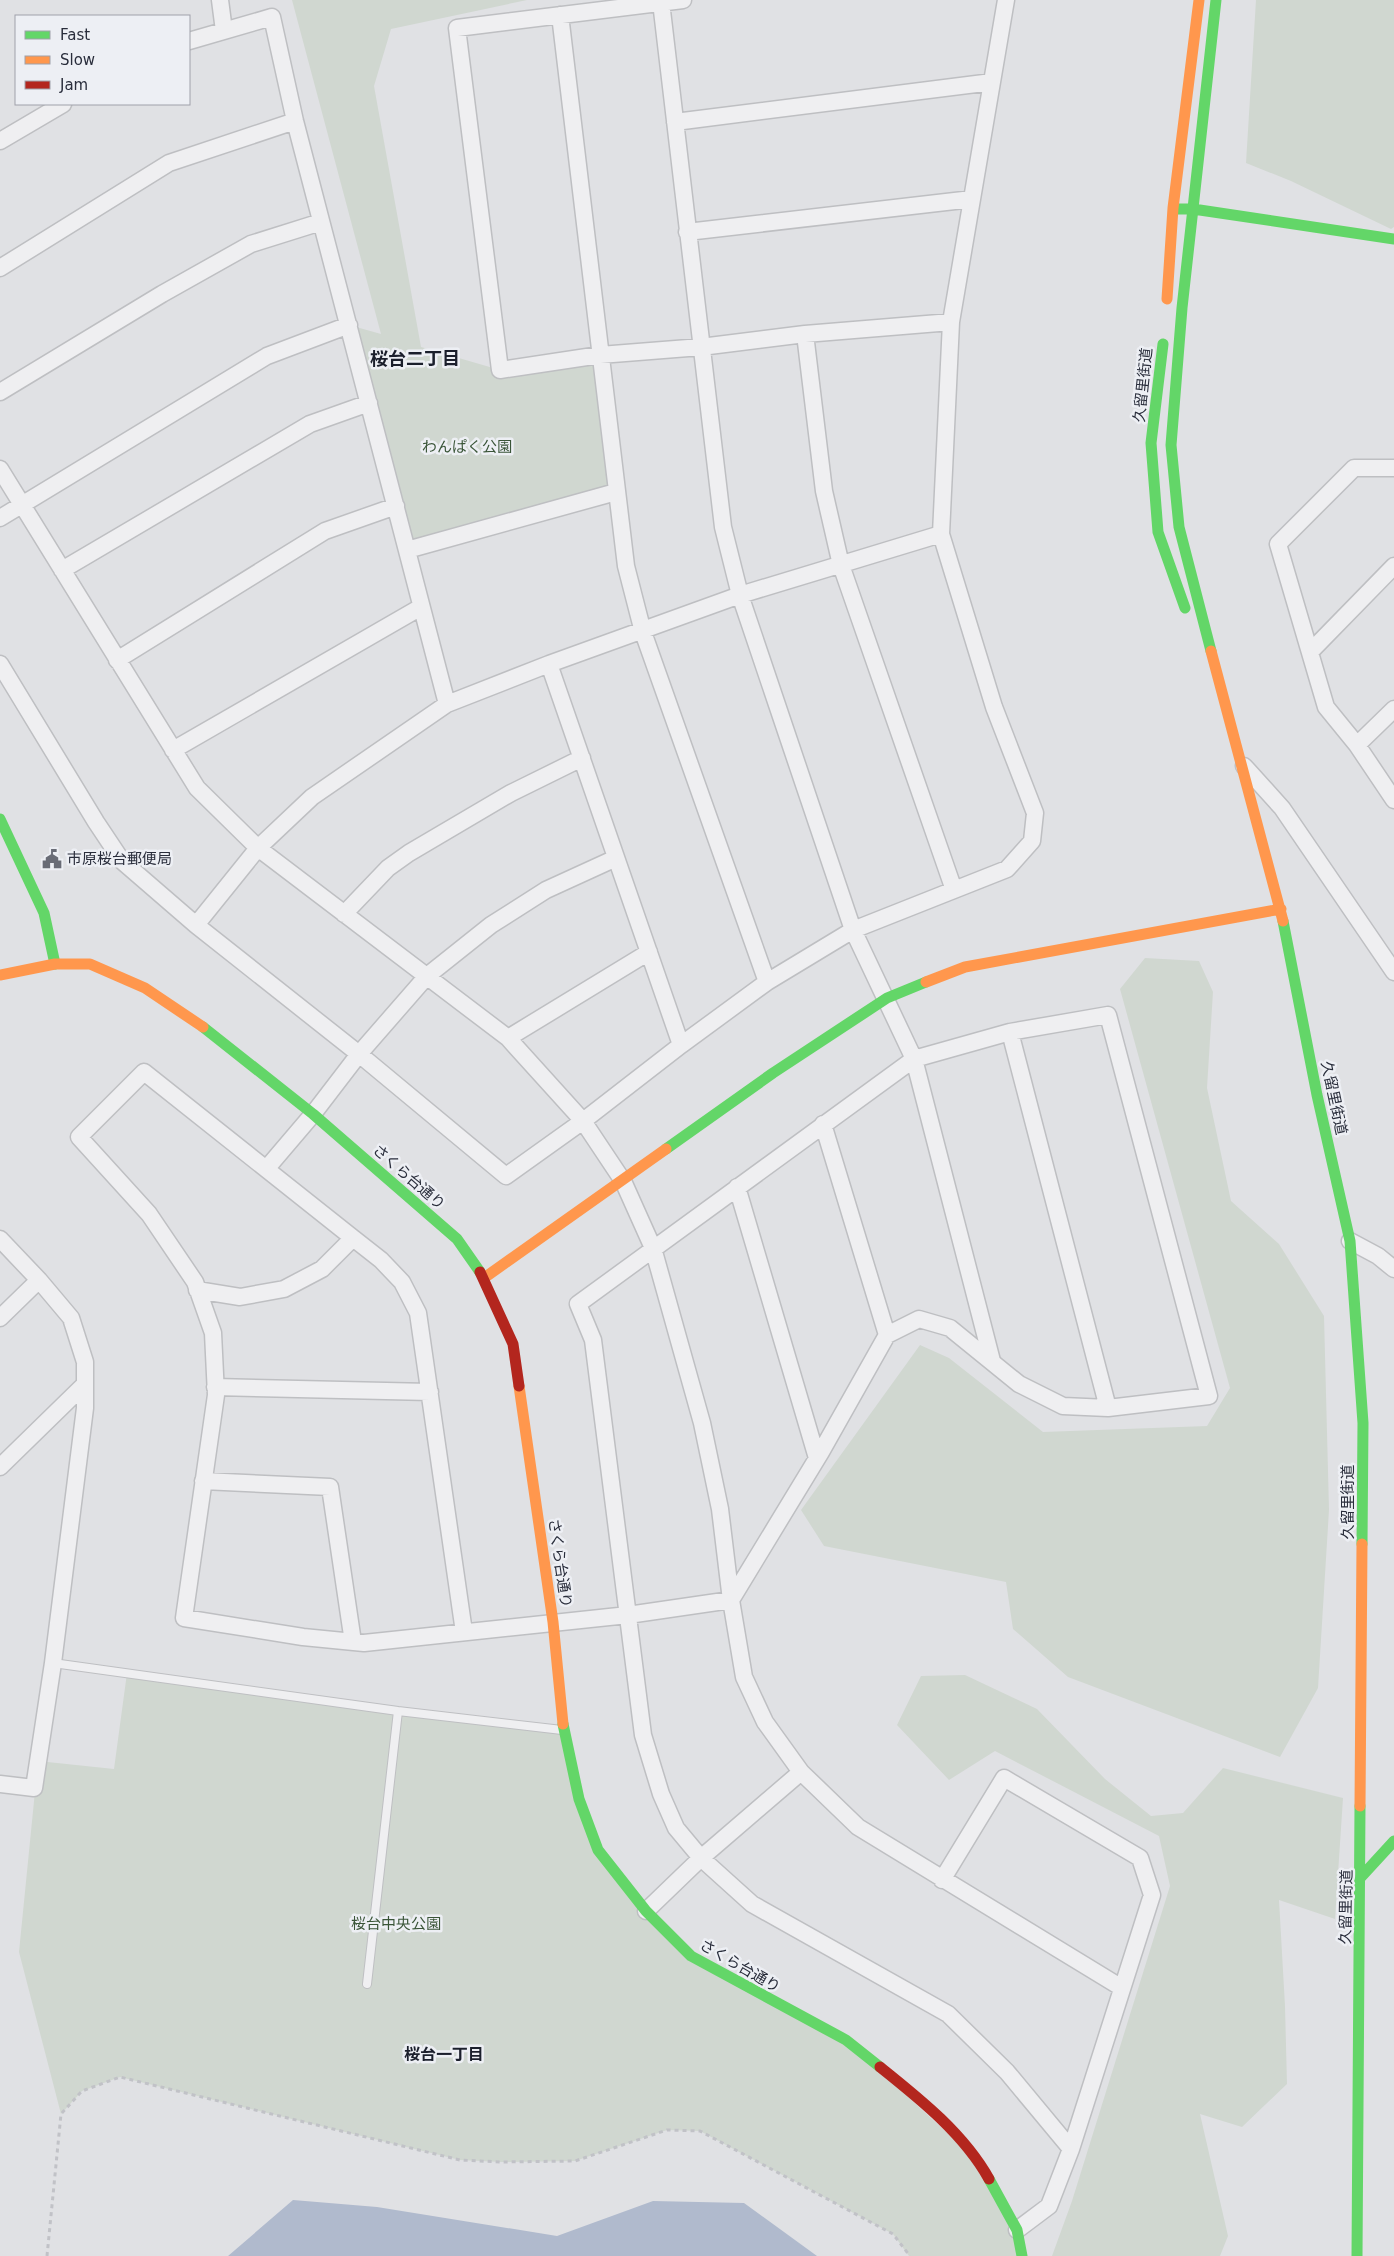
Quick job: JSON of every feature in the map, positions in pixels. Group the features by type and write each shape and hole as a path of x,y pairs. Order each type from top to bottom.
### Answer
{"street":[{"path":"220,0 224,30"},
{"path":"683,0 457,28 500,370 600,355 700,347 805,334 951,322"},
{"path":"0,664 96,822 122,861 196,925 359,1054 506,1176 583,1121 681,1045 767,982 853,930 1007,869 1032,841 1035,813 994,707 941,534 951,322 1006,0"},
{"path":"1167,306 1173,208 1199,0"},
{"name":"久留里街道","path":"1216,0 1193,209 1171,445 1179,527 1239,762 1281,909 1317,1095 1350,1241 1364,1423 1357,2256"},
{"path":"661,2 700,347 724,528 740,595 853,930 887,998 914,1059 992,1361"},
{"path":"560,15 626,566 643,632 767,982"},
{"path":"190,41 272,18 295,121 447,704"},
{"path":"675,122 992,82"},
{"path":"0,141 61,105"},
{"path":"0,268 169,163 295,121"},
{"path":"687,232 972,199"},
{"path":"1173,208 1193,209 1394,239"},
{"path":"0,392 162,294 251,244 321,222"},
{"path":"0,518 267,356 349,325"},
{"path":"805,334 824,491 841,565 954,890"},
{"name":"久留里街道","path":"1164,335 1152,443 1158,532 1188,615"},
{"path":"62,570 310,424 369,403"},
{"path":"1394,468 1354,468 1278,544 1326,707 1357,745 1394,800"},
{"path":"0,469 197,788 258,848 508,1038 583,1121 623,1181 653,1248 702,1423 720,1509 731,1600 744,1677 765,1722 801,1772 858,1827 942,1880 1122,1988"},
{"path":"407,550 616,492"},
{"path":"117,660 325,531 396,506"},
{"path":"196,925 258,848 312,796 447,704 550,664 643,632 740,595 941,534"},
{"path":"1311,651 1394,566"},
{"path":"173,750 421,607"},
{"name":"久留里街道","path":"1194,633 1239,762"},
{"path":"550,664 681,1045"},
{"path":"1357,745 1394,709"},
{"path":"344,914 388,868 409,853 511,793 582,758"},
{"path":"1239,762 1282,808 1394,972"},
{"path":"0,819 26,870 44,913 54,964"},
{"path":"267,1168 313,1114 359,1054 427,976 492,925 546,890 616,858"},
{"path":"484,1278 773,1073 887,998 965,967 1281,909"},
{"path":"508,1038 649,952"},
{"name":"さくら台通り","path":"0,975 54,964 90,964 145,988 196,1021 313,1114 457,1239 484,1278 513,1344 553,1622 564,1730 579,1799 598,1850 646,1911 691,1956 846,2040 927,2104 980,2163 1017,2230 1022,2256"},
{"path":"731,1600 817,1458 887,1335 919,1319 950,1328 1019,1384 1063,1406 1108,1408 1209,1396 1108,1015 1010,1032 914,1059 578,1304 593,1340 643,1735 661,1794 676,1828 701,1858 752,1904 948,2014 1007,2072 1071,2149"},
{"path":"1010,1032 1108,1408"},
{"path":"464,1632 418,1313 402,1282 381,1260 144,1072 79,1137 150,1214 195,1282 213,1333 215,1387 184,1618 303,1637 364,1643 628,1614 731,1600"},
{"path":"824,1124 887,1335"},
{"path":"737,1187 817,1458"},
{"path":"197,1290 240,1296 284,1289 322,1269 353,1238"},
{"path":"0,1239 39,1280 71,1318 85,1362 86,1384 85,1408 34,1788 0,1784"},
{"path":"1350,1241 1378,1256 1394,1269"},
{"path":"0,1318 39,1280"},
{"path":"0,1467 86,1384"},
{"path":"215,1387 430,1392"},
{"path":"203,1481 330,1487 353,1642"},
{"path":"646,1911 701,1858 801,1772"},
{"path":"942,1880 1004,1778 1140,1858 1152,1895 1071,2149 1049,2206 1017,2230"},
{"path":"1361,1877 1394,1841"}],"lane":[{"path":"52,1663 398,1711 564,1730"},
{"path":"367,1984 398,1711"}],"path":[{"path":"47,2256 61,2114 82,2091 120,2077 460,2160 501,2162 575,2161 667,2130 700,2131 893,2234 910,2256"}],"green space":[{"name":"わんぱく公園","path":"292,0 527,0 391,29 374,86 421,347 500,370 600,355 616,492 407,550 349,325 381,334"},
{"path":"1256,0 1394,0 1394,227 1391,229 1291,181 1246,163"},
{"path":"1145,958 1199,961 1213,992 1207,1088 1231,1201 1279,1244 1324,1316 1329,1510 1318,1688 1280,1757 1068,1677 1013,1629 1006,1582 824,1546 801,1510 920,1345 949,1358 1043,1432 1207,1426 1230,1388 1120,989"},
{"name":"桜台中央公園","path":"127,1673 564,1730 598,1850 691,1956 846,2040 980,2163 1022,2256 909,2256 893,2234 700,2131 667,2130 575,2161 501,2162 460,2160 120,2077 82,2091 61,2114 19,1952 38,1761 114,1769"},
{"path":"965,1675 1037,1709 1105,1779 1151,1816 1183,1813 1223,1768 1343,1798 1335,1919 1279,1900 1287,2084 1242,2127 1200,2114 1228,2236 1220,2256 1052,2256 1072,2201 1170,1886 1159,1836 995,1751 949,1780 897,1725 921,1676"}],"water":[{"path":"293,2200 377,2207 557,2236 653,2201 744,2203 817,2256 228,2256"}],"traffic: fast":[{"path":"1211,651 1179,527 1171,445 1182,308 1216,0"},
{"path":"1175,209 1193,209 1394,239"},
{"path":"1163,344 1151,443 1158,532 1185,608"},
{"path":"0,819 44,913 55,964"},
{"path":"1283,921 1317,1095 1350,1241 1363,1423 1362,1544"},
{"path":"666,1149 773,1073 887,998 926,982"},
{"path":"203,1027 313,1114 457,1239 480,1272"},
{"path":"563,1724 579,1799 598,1850 646,1911 691,1956 846,2040 880,2067"},
{"path":"1357,2256 1360,1806"},
{"path":"1361,1877 1394,1841"},
{"path":"989,2179 1017,2230 1022,2256"}],"traffic: slow":[{"path":"1167,299 1173,208 1199,0"},
{"path":"1211,651 1283,921"},
{"path":"926,982 965,967 1281,909"},
{"path":"0,975 55,964 90,964 145,988 203,1027"},
{"path":"484,1278 666,1149"},
{"path":"519,1386 553,1622 563,1724"},
{"path":"1360,1806 1362,1544"}],"traffic: jam":[{"path":"480,1272 513,1344 519,1386"},
{"path":"880,2067 954,2132 979,2163 989,2179"}],"place":[{"name":"市原桜台郵便局","path":"52,859"}],"district":[{"name":"桜台二丁目","path":"415,359"},
{"name":"桜台一丁目","path":"444,2054"}]}
